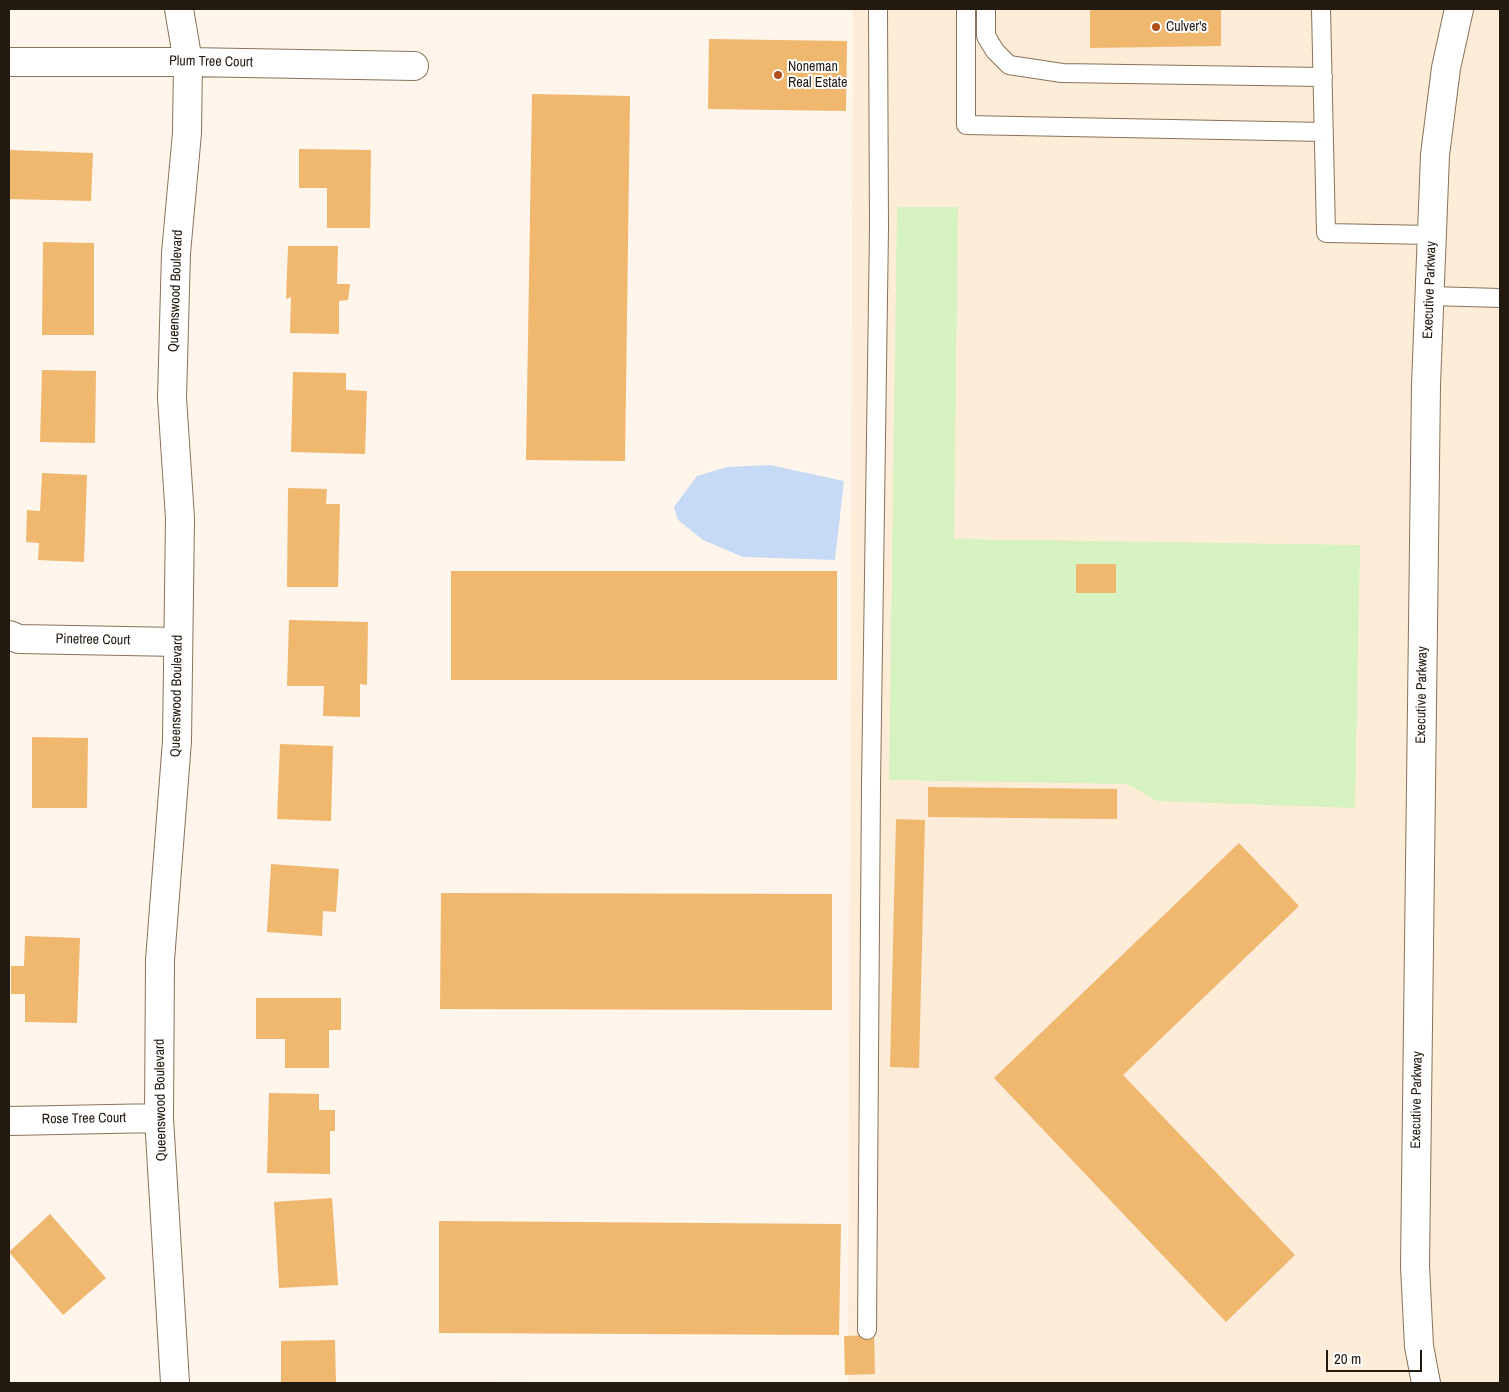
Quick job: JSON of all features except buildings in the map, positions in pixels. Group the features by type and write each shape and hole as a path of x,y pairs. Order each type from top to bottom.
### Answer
{"street":[{"name":"Queenswood Boulevard","path":"175,1383 159,1118 160,960 177,741 180,518 172,398 176,254 187,133 188,62 179,9"},
{"name":"Executive Parkway","path":"1426,1383 1418,1346 1415,1266 1425,494 1434,155 1446,68 1459,9"},
{"name":"Plum Tree Court","path":"9,62 188,62 414,66"},
{"name":"Pinetree Court","path":"9,635 19,639 178,642"},
{"name":"Rose Tree Court","path":"9,1121 159,1118"}],"lane":[{"path":"867,1330 871,795 879,228 878,9"},
{"path":"966,9 966,125 1324,132"},
{"path":"986,9 986,36 995,51 1009,65 1062,73 1323,77"},
{"path":"1321,9 1326,233 1432,235"},
{"path":"1430,296 1500,298"}],"shaded area":[{"path":"853,9 1500,9 1500,1383 848,1383"},
{"path":"405,1381 648,1383 405,1383"}],"green space":[{"path":"897,207 958,207 954,539 1360,545 1355,808 1157,801 1127,784 889,780"}],"water":[{"path":"770,465 844,481 835,560 743,557 703,540 678,520 674,507 697,476 727,467"}],"place":[{"name":"Culver's","path":"1156,27"},
{"name":"Noneman Real Estate","path":"778,75"}]}
